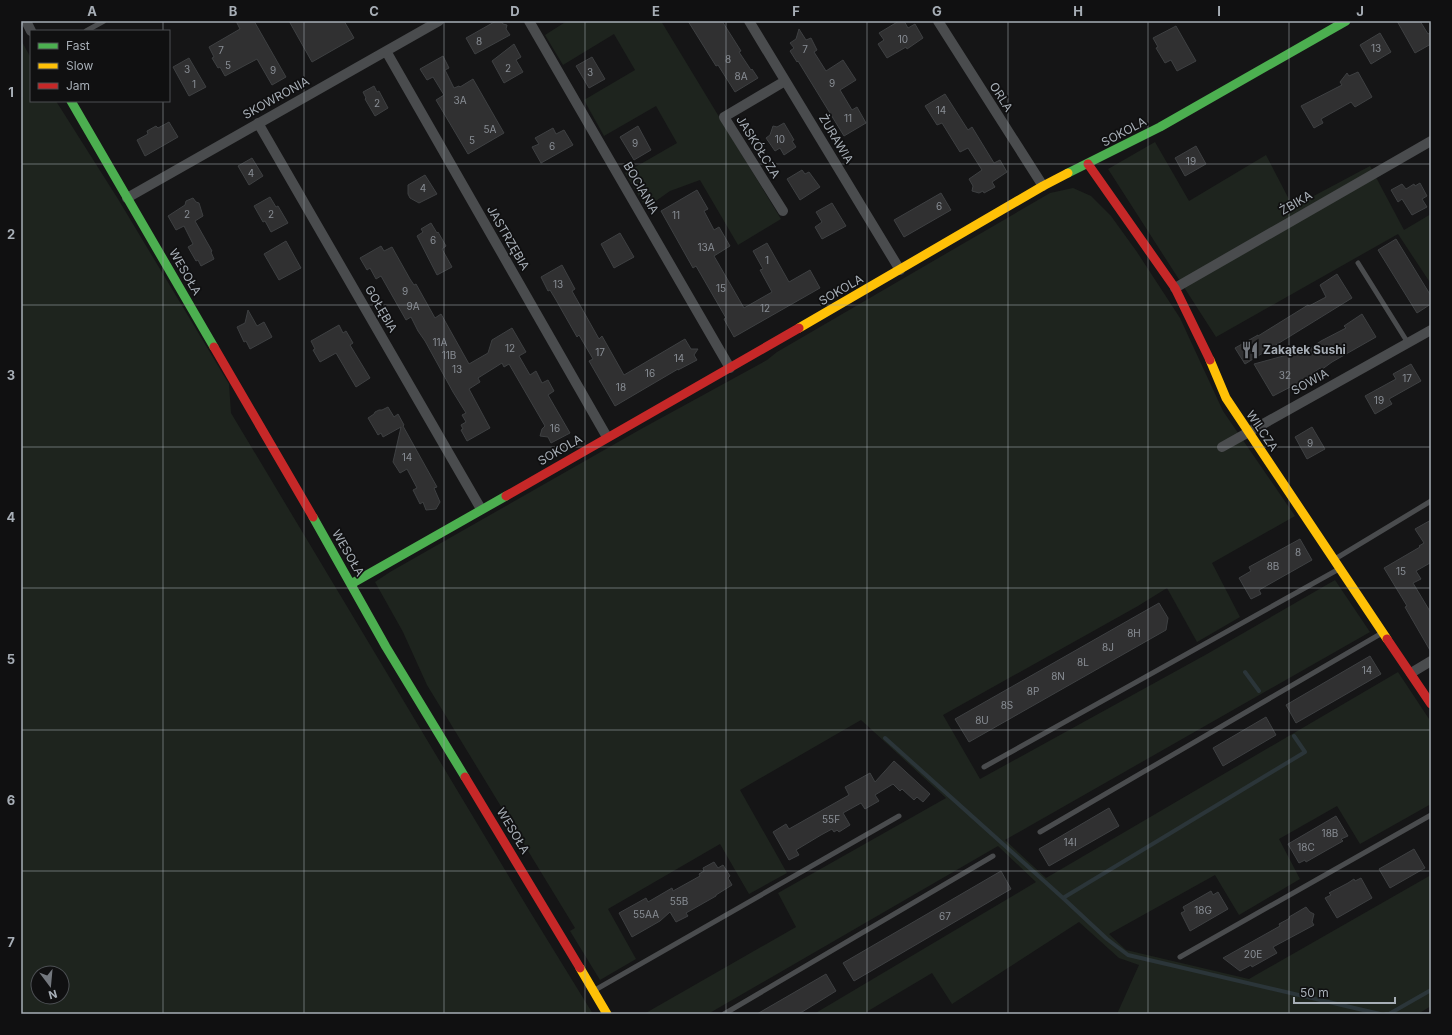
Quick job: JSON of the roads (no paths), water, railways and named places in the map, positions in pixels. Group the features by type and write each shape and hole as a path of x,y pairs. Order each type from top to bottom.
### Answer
{"street":[{"path":"26,21 31,30"},
{"name":"SKOWRONIA","path":"127,198 439,21"},
{"name":"BOCIANIA","path":"529,21 730,368"},
{"name":"ŻURAWIA","path":"749,21 900,270"},
{"name":"ORLA","path":"938,21 1043,186"},
{"name":"SOKOLA","path":"351,584 730,368 1043,186 1167,123 1346,21"},
{"name":"JASTRZĘBIA","path":"386,51 607,437"},
{"name":"JASKÓŁCZA","path":"783,211 724,118 786,81"},
{"name":"WESOŁA","path":"72,102 386,647 607,1014"},
{"name":"GOŁĘBIA","path":"258,123 481,509"},
{"name":"ŻBIKA","path":"1175,288 1431,141"},
{"name":"WILCZA","path":"1088,164 1175,288 1205,348 1226,398 1431,704"},
{"name":"SOWIA","path":"1222,447 1431,330"},
{"path":"1410,673 1431,661"}],"lane":[{"path":"88,30 104,21"},
{"path":"1358,263 1408,343"},
{"path":"1334,560 1431,501"},
{"path":"984,767 1340,569"},
{"path":"1040,832 1383,632"},
{"path":"594,991 899,816"},
{"path":"1180,958 1431,816"},
{"path":"724,1014 993,856"}],"waterway":[{"path":"1245,672 1259,691"},
{"path":"1294,736 1305,752 1063,898 1107,939 1128,955 1380,1014"},
{"path":"885,738 1063,898"},
{"path":"1386,1014 1389,1014 1431,990"}],"place":[{"name":"Zakątek Sushi","path":"1250,350"}]}
